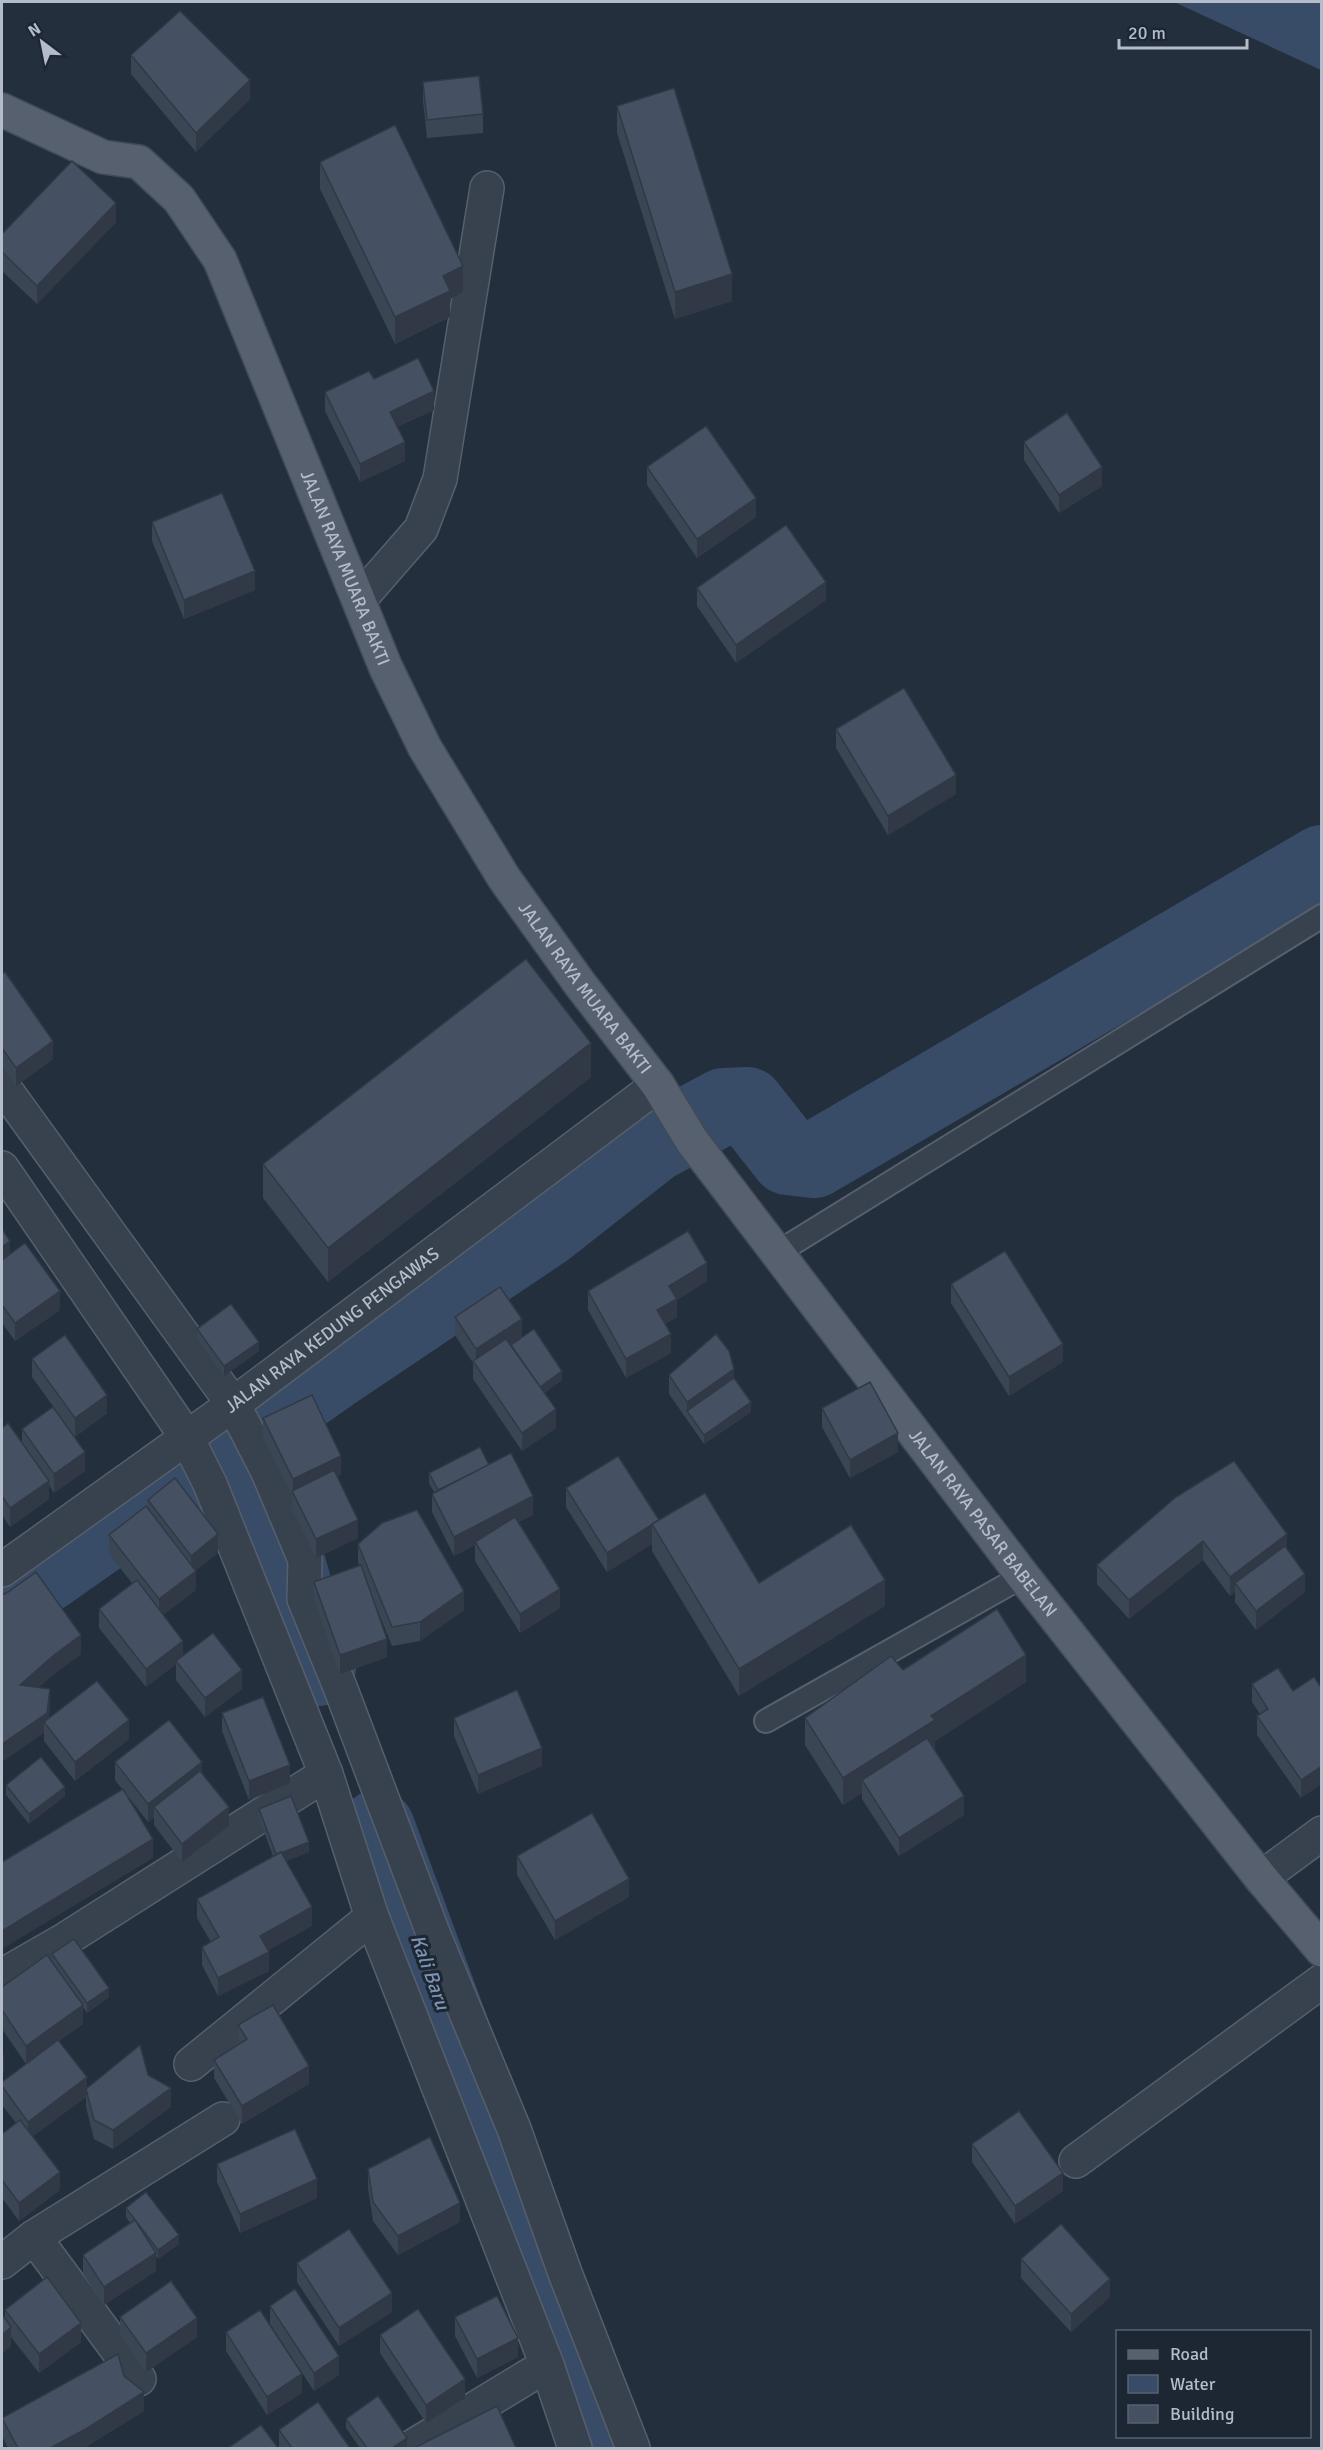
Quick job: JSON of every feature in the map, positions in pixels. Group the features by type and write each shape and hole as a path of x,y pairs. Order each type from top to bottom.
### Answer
{"main road":[{"name":"JALAN RAYA MUARA BAKTI","path":"2,110 103,157 139,162 179,200 219,260 386,668 425,748 504,878 580,984 658,1085"},
{"name":"JALAN RAYA PASAR BABELAN","path":"658,1085 692,1141 1023,1576 1261,1878 1322,1950"}],"street":[{"path":"359,600 421,529 440,478 488,188"},
{"path":"2,1085 19,1140 230,1407 268,1472 305,1560 304,1599 340,1686 433,1933 514,2129 565,2273 633,2448"},
{"name":"JALAN RAYA KEDUNG PENGAWAS","path":"2,1570 193,1440 230,1407 658,1085"},
{"path":"2,1168 193,1440 326,1774 372,1917 547,2365 574,2448"},
{"path":"2,1976 66,1939 326,1774"},
{"path":"1261,1878 1322,1833"},
{"path":"191,2064 372,1917"},
{"path":"1076,2161 1322,1981"},
{"path":"2,2262 34,2238 224,2119"},
{"path":"34,2238 139,2379"},
{"path":"410,2448 547,2365"}],"lane":[{"path":"777,1253 1322,916"},
{"path":"766,1721 1023,1576"}],"water":[{"path":"1174,2 1321,2 1321,70"}],"building":[{"path":"180,11 250,80 196,133 131,55"},
{"path":"479,76 483,114 427,120 423,82"},
{"path":"674,88 732,274 675,292 617,106"},
{"path":"395,125 463,266 443,276 450,291 395,317 320,162"},
{"path":"72,161 116,203 37,286 2,252 2,234"},
{"path":"418,358 434,391 390,412 405,442 360,464 325,392 369,371 374,379"},
{"path":"1067,413 1102,467 1059,495 1024,442"},
{"path":"706,426 756,498 697,539 647,467"},
{"path":"222,493 255,571 184,600 152,522"},
{"path":"786,525 826,582 736,645 697,588"},
{"path":"904,688 956,775 888,816 836,729"},
{"path":"526,959 591,1043 328,1248 263,1164"},
{"path":"5,972 53,1041 16,1068 2,1048 2,974"},
{"path":"2,1229 10,1241 2,1247"},
{"path":"688,1231 707,1263 669,1286 677,1299 657,1310 671,1334 626,1359 588,1291"},
{"path":"25,1243 60,1291 15,1323 2,1305 2,1260"},
{"path":"1005,1251 1063,1344 1009,1377 951,1284"},
{"path":"500,1287 522,1319 476,1349 455,1317"},
{"path":"231,1304 259,1342 224,1366 197,1329"},
{"path":"534,1329 562,1371 540,1387 511,1345"},
{"path":"716,1334 729,1351 734,1369 687,1402 669,1375"},
{"path":"65,1335 107,1395 75,1418 32,1359"},
{"path":"506,1339 556,1409 522,1433 473,1361"},
{"path":"734,1378 751,1402 704,1435 687,1411"},
{"path":"870,1382 898,1433 850,1460 822,1408"},
{"path":"312,1395 341,1456 293,1479 263,1418"},
{"path":"53,1407 85,1452 54,1474 22,1429"},
{"path":"8,1423 49,1481 10,1508 2,1496 2,1428"},
{"path":"480,1447 489,1465 438,1490 429,1473"},
{"path":"511,1453 533,1496 454,1537 432,1494"},
{"path":"618,1456 659,1520 607,1553 566,1488"},
{"path":"1234,1461 1287,1534 1230,1577 1203,1541 1129,1600 1097,1565 1176,1497"},
{"path":"334,1470 358,1520 316,1539 292,1491"},
{"path":"175,1478 218,1534 191,1556 148,1500"},
{"path":"705,1493 759,1583 851,1525 885,1580 739,1669 652,1524"},
{"path":"146,1506 196,1571 159,1599 109,1535"},
{"path":"417,1510 464,1591 420,1622 392,1627 358,1544 382,1523"},
{"path":"515,1517 560,1589 520,1614 475,1542"},
{"path":"1285,1546 1305,1574 1256,1611 1235,1583"},
{"path":"361,1565 387,1639 340,1655 314,1582"},
{"path":"36,1572 81,1635 20,1685 50,1689 47,1713 2,1744 2,1595"},
{"path":"137,1580 183,1641 146,1669 99,1609"},
{"path":"997,1609 1026,1655 931,1716 935,1720 843,1778 805,1718 891,1656 903,1670"},
{"path":"213,1633 242,1670 205,1698 176,1661"},
{"path":"1278,1668 1293,1691 1314,1677 1322,1689 1322,1766 1301,1780 1257,1716 1268,1709 1252,1684"},
{"path":"97,1681 129,1720 75,1762 44,1722"},
{"path":"517,1690 542,1748 478,1775 454,1718"},
{"path":"263,1697 290,1765 249,1781 222,1713"},
{"path":"169,1720 202,1762 148,1804 115,1762"},
{"path":"927,1738 964,1796 899,1838 862,1780"},
{"path":"41,1757 65,1787 29,1814 6,1785"},
{"path":"200,1771 229,1807 182,1844 154,1807"},
{"path":"123,1789 153,1839 2,1931 2,1862"},
{"path":"291,1796 309,1842 276,1854 259,1809"},
{"path":"592,1813 629,1879 555,1921 517,1856"},
{"path":"281,1852 312,1907 260,1936 269,1952 218,1978 202,1947 219,1937 197,1899"},
{"path":"74,1939 109,1988 87,2003 52,1954"},
{"path":"47,1955 83,2005 26,2046 2,2010 2,1987"},
{"path":"273,2005 309,2066 242,2106 214,2060 247,2039 238,2025"},
{"path":"58,2040 87,2077 28,2122 2,2086 2,2082"},
{"path":"140,2045 148,2075 171,2088 113,2130 94,2120 86,2089"},
{"path":"1019,2111 1063,2173 1015,2206 972,2144"},
{"path":"20,2120 60,2172 19,2203 2,2180 2,2134"},
{"path":"295,2129 317,2179 240,2214 217,2164"},
{"path":"430,2137 460,2203 398,2236 373,2202 368,2169"},
{"path":"146,2192 179,2235 158,2250 126,2208"},
{"path":"135,2220 156,2253 104,2287 83,2255"},
{"path":"1061,2224 1110,2279 1071,2314 1021,2259"},
{"path":"349,2229 392,2293 339,2328 297,2263"},
{"path":"47,2277 81,2323 39,2354 5,2310"},
{"path":"171,2281 197,2318 146,2353 120,2317"},
{"path":"295,2289 339,2356 314,2373 270,2306"},
{"path":"497,2296 518,2338 477,2359 455,2317"},
{"path":"418,2309 465,2379 426,2405 380,2335"},
{"path":"260,2310 302,2374 267,2397 226,2332"},
{"path":"2,2314 11,2327 2,2335"},
{"path":"118,2354 124,2376 144,2392 86,2429 50,2448 18,2448 2,2418"},
{"path":"378,2396 407,2438 392,2448 367,2448 346,2419"},
{"path":"318,2402 350,2448 292,2448 279,2430"},
{"path":"497,2406 516,2448 416,2447"},
{"path":"261,2425 278,2448 228,2448"}],"waterway":[{"path":"2,1605 332,1373 546,1229 654,1144 724,1106 747,1105 788,1157 814,1160 1322,863"},
{"name":"Kali Baru","path":"266,1491 318,1668"},
{"name":"Kali Baru","path":"377,1828 606,2448"}]}
